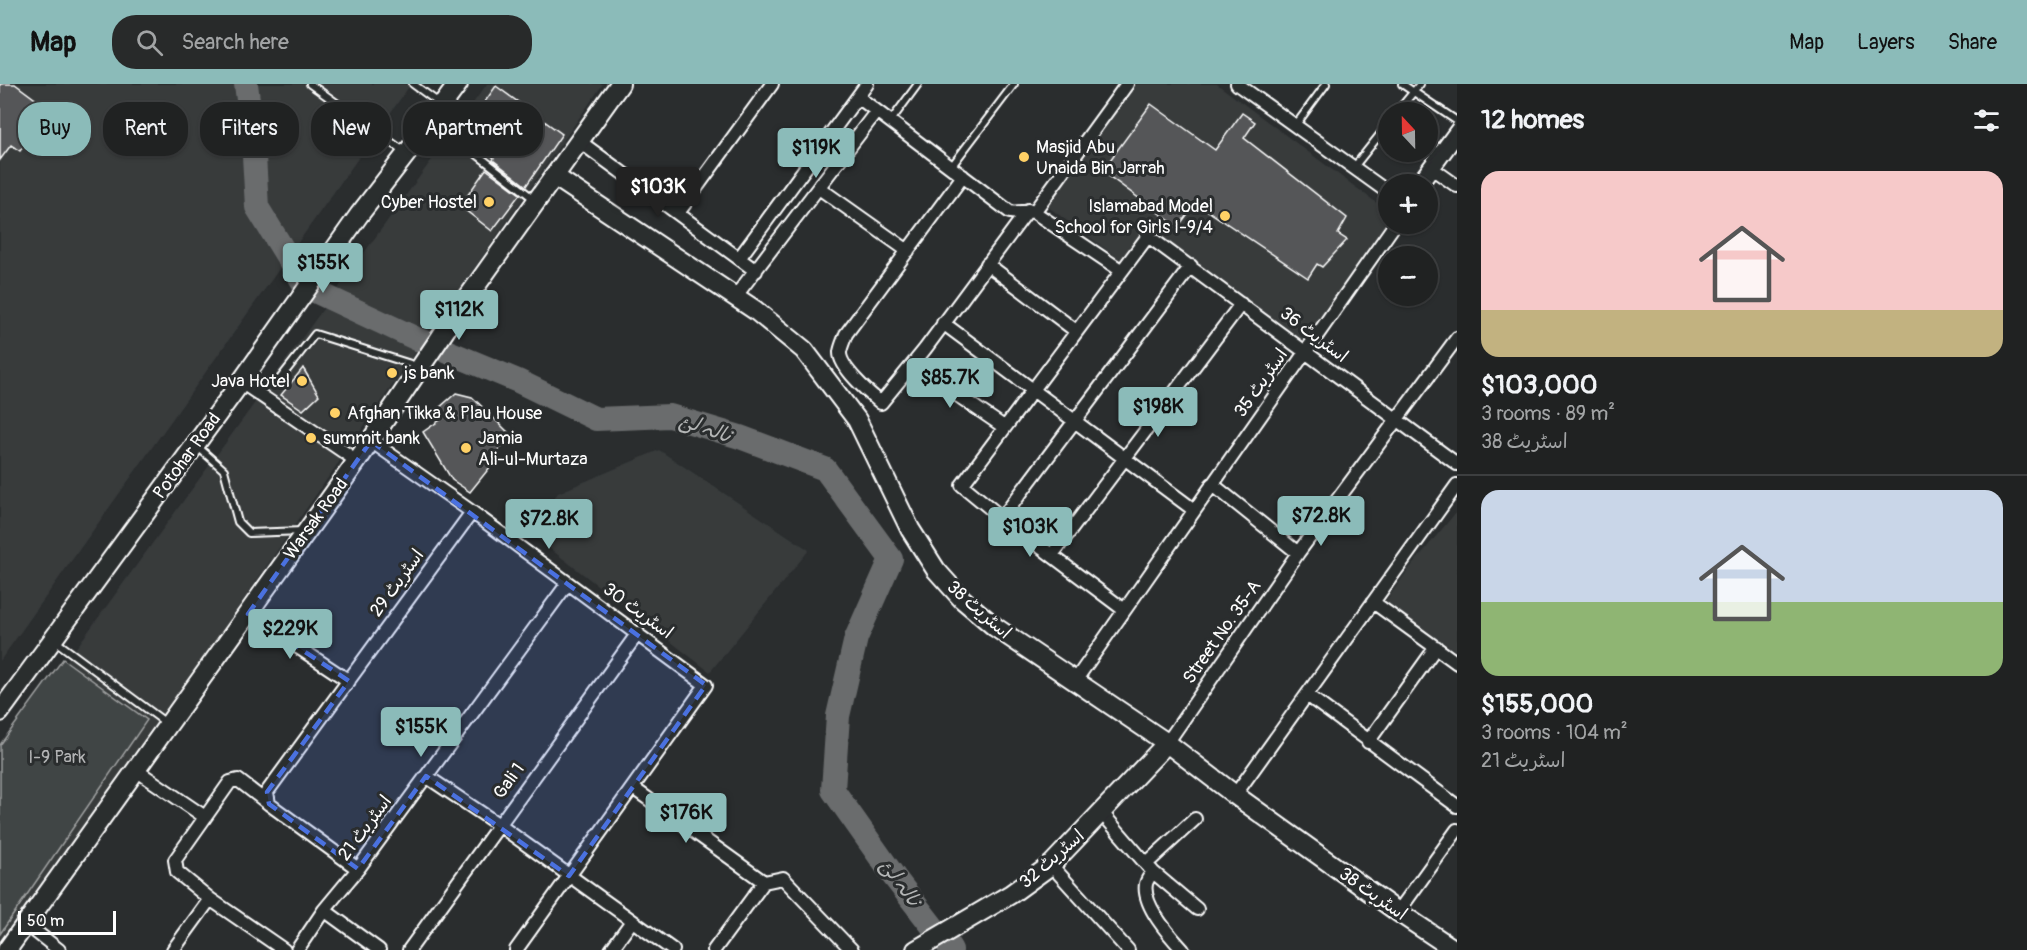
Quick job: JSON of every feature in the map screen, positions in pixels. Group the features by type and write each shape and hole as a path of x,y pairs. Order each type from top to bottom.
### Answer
{"street":[{"name":"Potohar Road","path":"446,102 458,84"},
{"name":"Warsak Road","path":"7,950 357,461 463,304 620,84"},
{"path":"678,213 771,84"},
{"path":"740,257 867,84"},
{"path":"963,176 846,334 840,354 843,362 857,380 881,403 913,365 987,264 1031,211 1127,84"},
{"path":"1237,84 1378,185"},
{"path":"858,97 1010,212 1017,214 1031,211 1122,271 962,485 1002,518 1124,609"},
{"path":"735,297 876,112"},
{"path":"1429,174 1457,136"},
{"path":"579,141 740,257 756,271"},
{"name":"Potohar Road","path":"0,712 241,382 335,248 405,156"},
{"path":"1433,169 1457,186"},
{"name":"اسٹریٹ 38","path":"554,176 735,297 804,350 857,420 910,529 942,577 962,599 995,627 1167,743 1235,795 1455,950"},
{"path":"819,188 908,251"},
{"name":"اسٹریٹ 35","path":"1075,681 1388,234"},
{"name":"اسٹریٹ 36","path":"1122,271 1148,236 1457,464"},
{"path":"987,264 1077,331"},
{"path":"1002,518 1191,267"},
{"path":"1052,555 1241,304"},
{"path":"943,323 1194,510"},
{"name":"Street No. 35-A","path":"1167,743 1298,553 1457,338"},
{"path":"913,365 1004,427"},
{"path":"241,382 357,461"},
{"name":"اسٹریٹ 30","path":"371,441 472,512 706,685 633,788"},
{"path":"1212,484 1298,553"},
{"path":"1235,795 1457,485"},
{"name":"اسٹریٹ 29","path":"268,798 349,681 472,512"},
{"name":"اسٹریٹ 21","path":"297,950 324,910 358,869 568,583"},
{"path":"1373,602 1457,663"},
{"path":"248,614 349,681"},
{"name":"Gali 1","path":"409,950 638,633"},
{"path":"1368,742 1436,647"},
{"path":"1307,695 1457,806"},
{"name":"اسٹریٹ 32","path":"916,950 1011,894 1051,865 1167,743"},
{"path":"136,770 205,817"},
{"path":"426,776 499,825 673,950"},
{"path":"284,950 210,899 177,872 175,860 230,783 238,780 268,798 358,869"},
{"path":"516,950 633,788 764,882"},
{"path":"1102,813 1150,868 1197,909"},
{"path":"1183,950 1162,926 1146,892 1147,880 1150,868 1195,819"},
{"path":"1398,912 1457,830"},
{"path":"1051,865 1128,950"},
{"path":"714,950 764,882 783,878 852,950"},
{"path":"173,950 210,899"},
{"path":"324,910 379,950"},
{"path":"610,950 632,921"},
{"path":"26,924 59,950"}],"lane":[{"path":"310,84 403,150"},
{"path":"413,84 438,102"},
{"path":"890,122 918,84"},
{"path":"951,167 1014,84"},
{"path":"1294,126 1326,84"},
{"path":"1402,84 1457,123 1420,174"},
{"path":"1406,102 1420,84"},
{"path":"1354,168 1378,137"},
{"path":"479,156 536,201"},
{"path":"279,380 315,334 423,362"},
{"path":"195,445 224,471 238,522 249,533 307,531"},
{"path":"53,639 168,725"}],"highlighted area":[{"path":"371,441 706,685 569,876 426,776 358,869 269,804 267,792 349,681 248,614"}],"shaded area":[{"path":"0,84 411,84 391,112 391,102 311,102 311,156 360,156 0,661"},
{"path":"487,84 603,84 295,525 15,932 0,950 0,742 71,655 435,156 543,156 543,102 474,102"},
{"name":"Islamabad Model School for Girls I-9/4","path":"1126,84 1217,84 1378,204 1378,234 1380,234 1305,343 1150,232 1123,262 1040,201"},
{"path":"659,450 809,550 710,672 527,531 558,493"},
{"path":"1457,511 1457,652 1385,602 1408,570"}],"green space":[{"name":"I-9 Park","path":"63,659 147,720 0,934 0,745"}],"building":[{"path":"0,84 15,84 39,102 18,102 18,150 11,145 0,160"},
{"path":"496,86 518,102 485,102"},
{"path":"1151,104 1215,150 1242,113 1255,122 1244,138 1347,218 1338,234 1347,240 1322,267 1317,264 1308,278 1196,203 1178,227 1102,171"},
{"path":"543,120 562,134 526,186 493,160 491,156 543,156"},
{"name":"Cyber Hostel","path":"486,169 520,194 492,231 460,206"},
{"name":"Java Hotel","path":"303,368 319,395 303,410 281,395"},
{"name":"Jamia Ali-ul-Murtaza","path":"456,393 472,397 512,436 488,460 491,466 470,492 452,480 423,432 443,418 438,409"}],"waterway":[{"name":"نالہ لئ","path":"246,84 253,139 257,207 306,287 417,339 518,381 596,419 670,416 740,437 825,469 891,559 856,638 838,716 833,790 895,878 933,927"},
{"name":"نالہ لئ","path":"948,945 951,950"}],"place":[{"name":"Masjid Abu Unaida Bin Jarrah","path":"1024,157"},
{"name":"Cyber Hostel","path":"489,202"},
{"name":"Islamabad Model School for Girls I-9/4","path":"1225,216"},
{"name":"js bank","path":"392,373"},
{"name":"Java Hotel","path":"302,381"},
{"name":"Afghan Tikka & Plau House","path":"335,413"},
{"name":"summit bank","path":"311,438"},
{"name":"Jamia Ali-ul-Murtaza","path":"466,448"}]}
